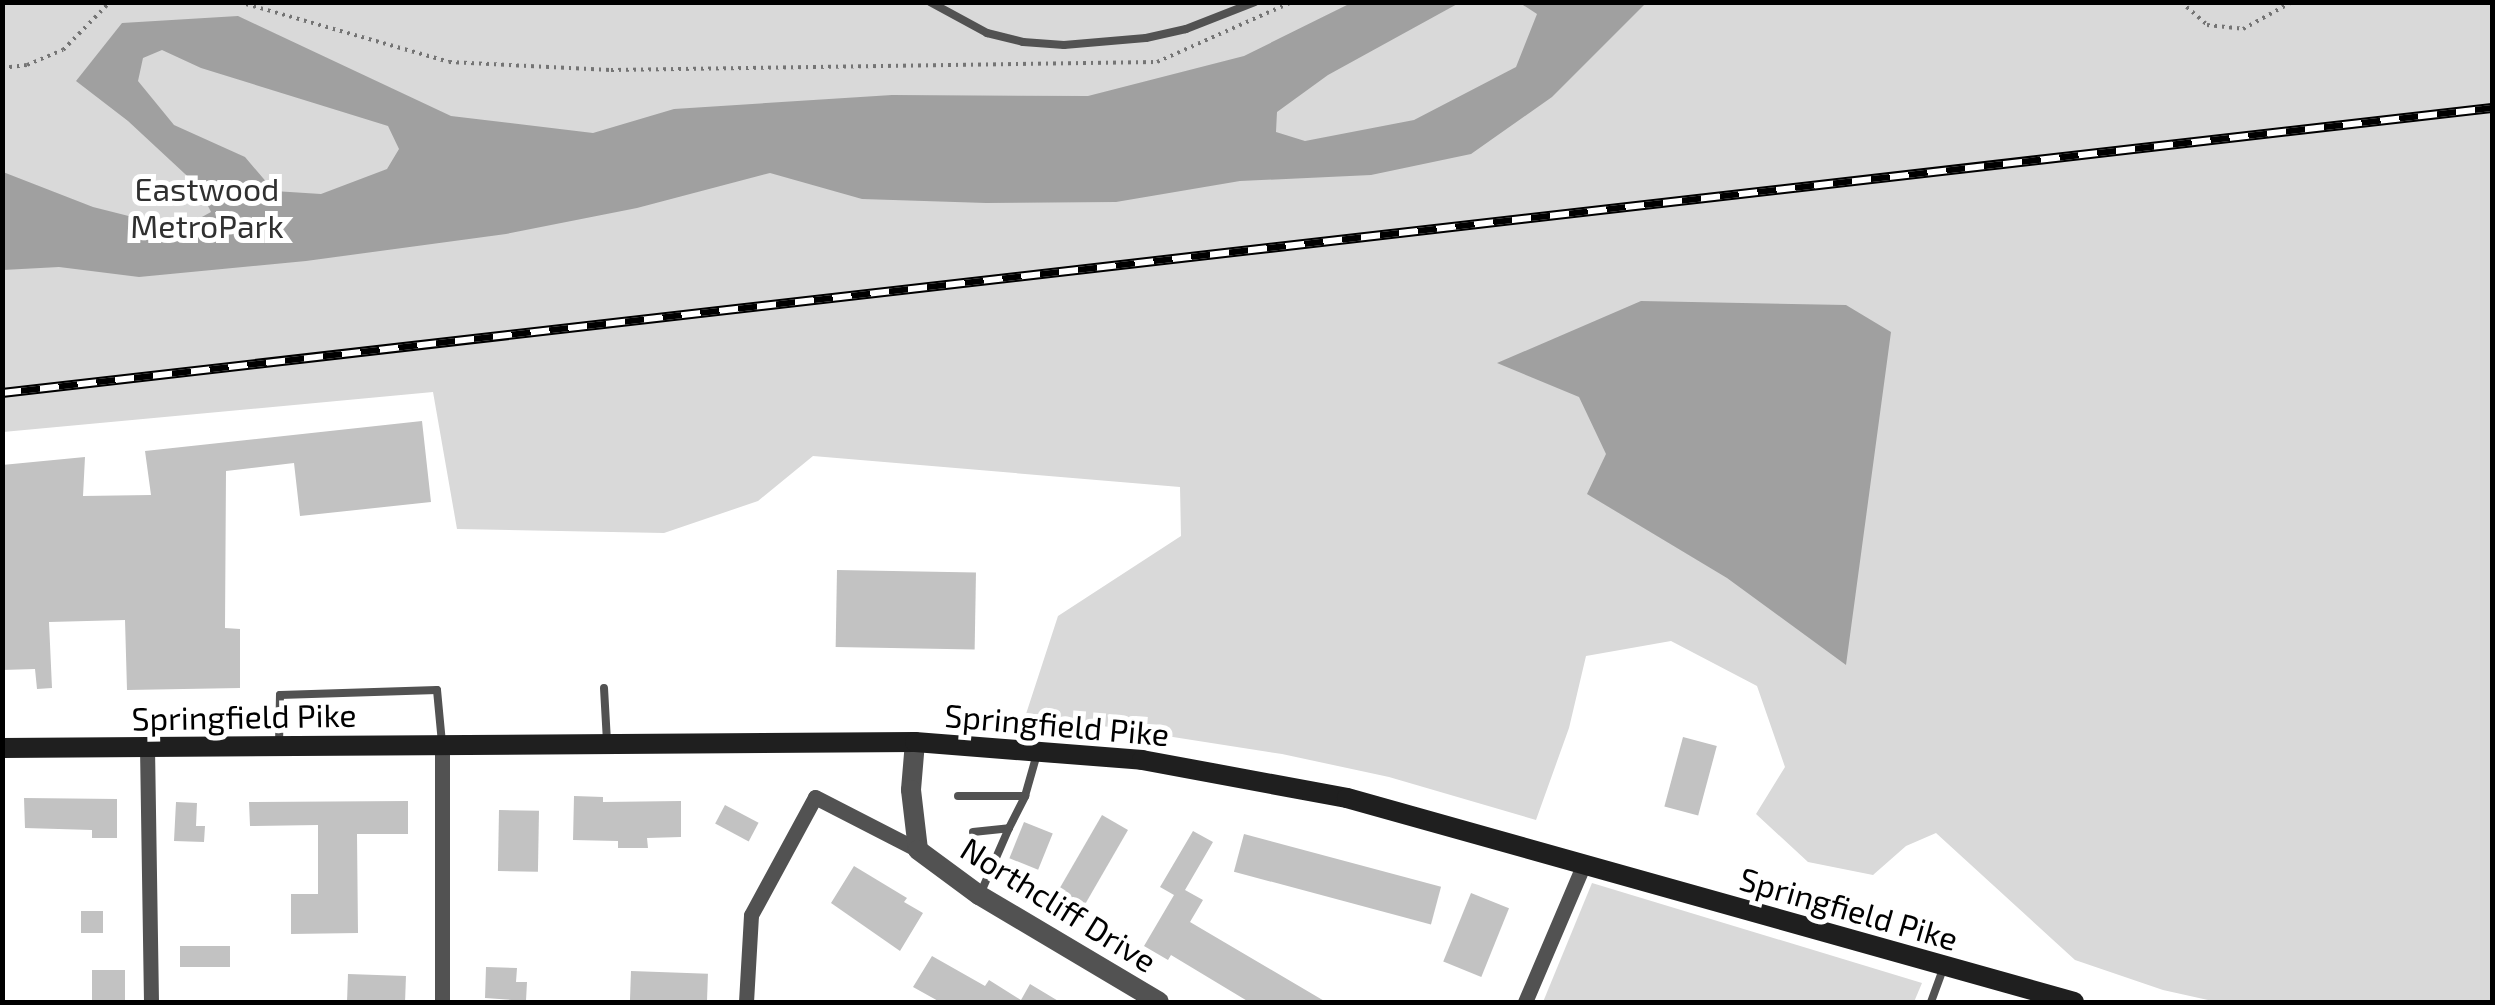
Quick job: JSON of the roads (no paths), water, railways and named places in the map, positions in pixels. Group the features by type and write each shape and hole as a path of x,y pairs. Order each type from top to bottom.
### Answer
{"main road":[{"name":"Springfield Pike","path":"2,748 607,742 915,742 1039,748 1260,779 1347,798 2074,1002"}],"street":[{"name":"Northcliff Drive","path":"915,742 911,790 918,850 979,895 1159,1002"},
{"path":"442,744 442,1002"},
{"path":"148,747 151,1002"},
{"path":"746,1002 751,915 814,797 918,850"},
{"path":"1525,1002 1584,864"}],"lane":[{"path":"930,2 987,33 1023,42 1064,45 1146,38 1204,23 1256,2"},
{"path":"604,688 607,742"},
{"path":"279,746 280,695 436,690 442,744"},
{"path":"979,895 1025,796 1039,748"},
{"path":"958,796 1025,796"},
{"path":"974,832 1009,828"},
{"path":"1931,1002 1944,966"}],"railway":[{"path":"2,393 2492,108"}],"park label":[{"name":"Eastwood MetroPark","path":"207,208"}]}
